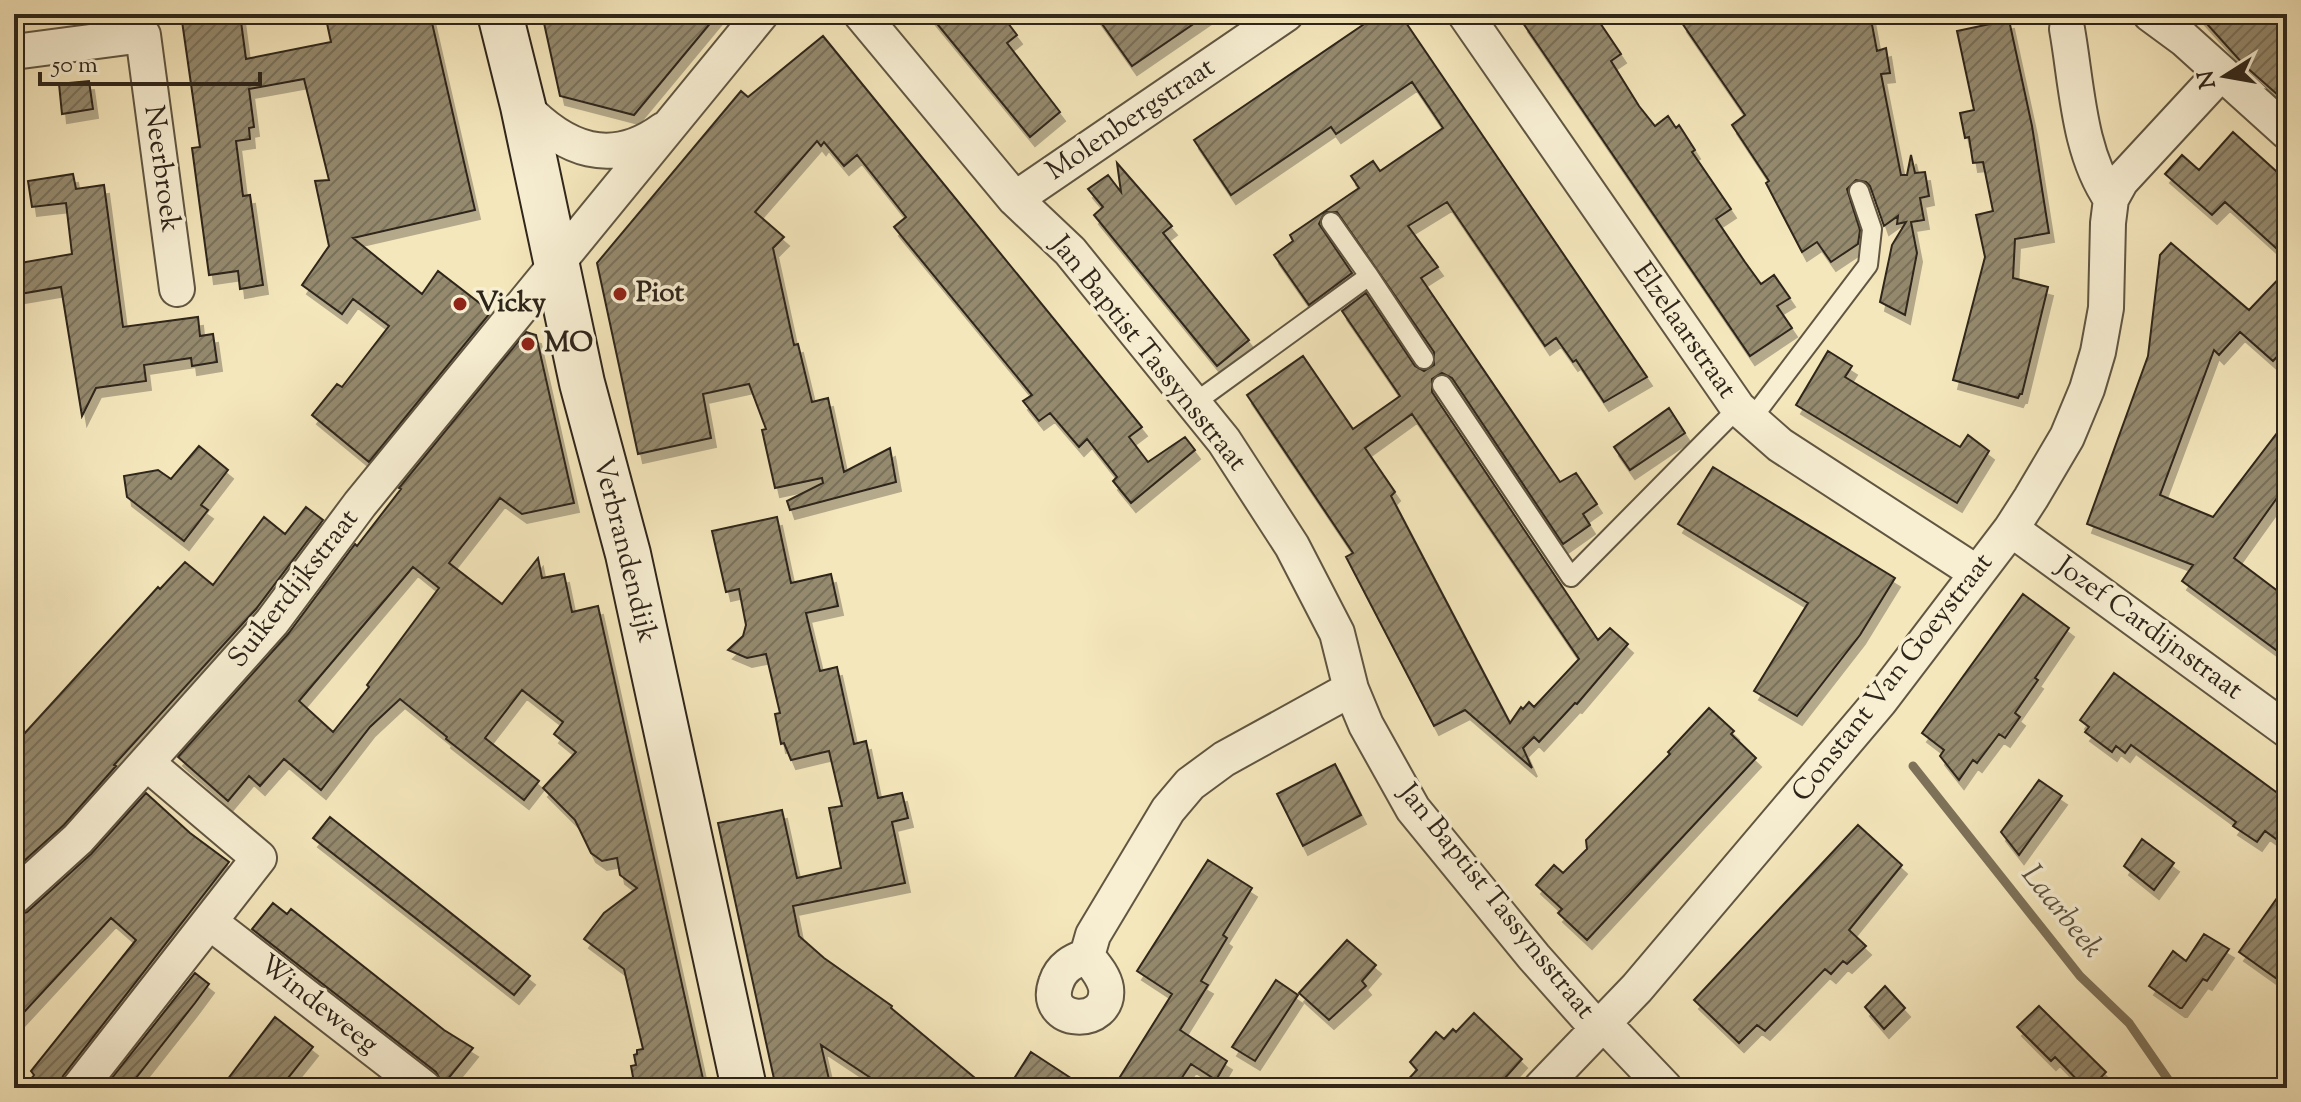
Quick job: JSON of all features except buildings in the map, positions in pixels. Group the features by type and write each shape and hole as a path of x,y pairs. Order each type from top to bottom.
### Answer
{"main road":[{"name":"Verbrandendijk","path":"500,14 523,106 582,383 628,554 744,1088"}],"street":[{"name":"Suikerdijkstraat","path":"14,897 78,839 272,622 360,504 761,14"},
{"name":"Jan Baptist Tassynsstraat","path":"861,14 1015,199 1070,251 1224,441 1292,546 1337,633 1351,689 1366,725 1413,809 1534,957 1665,1088"},
{"name":"Molenbergstraat","path":"1015,199 1286,14"},
{"name":"Elzelaarstraat","path":"1465,14 1744,415 1780,445 1977,573"},
{"path":"2150,14 2184,39 2287,132"},
{"path":"2067,29 2093,167 2111,199"},
{"name":"Neerbroek","path":"14,52 143,35 177,289"},
{"path":"2111,199 2121,181 2221,73"},
{"path":"523,106 540,124 569,144 602,150 647,142 677,120"},
{"name":"Constant Van Goeystraat","path":"1541,1088 1709,906 1880,701 2011,529 2067,437 2087,389 2106,308 2111,199"},
{"name":"Jozef Cardijnstraat","path":"2011,529 2287,730"},
{"path":"1087,956 1093,935 1168,810 1190,784 1224,759 1351,689"},
{"path":"79,1088 259,858 148,764"},
{"name":"Windeweeg","path":"211,923 424,1088"}],"lane":[{"path":"1442,385 1571,577 1744,415 1868,265 1872,229 1859,191"},
{"path":"1331,222 1424,359"},
{"path":"1193,404 1369,276"}],"waterway":[{"name":"Laarbeek","path":"1913,766 2080,976 2129,1023 2174,1088"}],"place":[{"name":"Piot","path":"620,294"},
{"name":"Vicky","path":"460,304"},
{"name":"MO","path":"528,344"}]}
